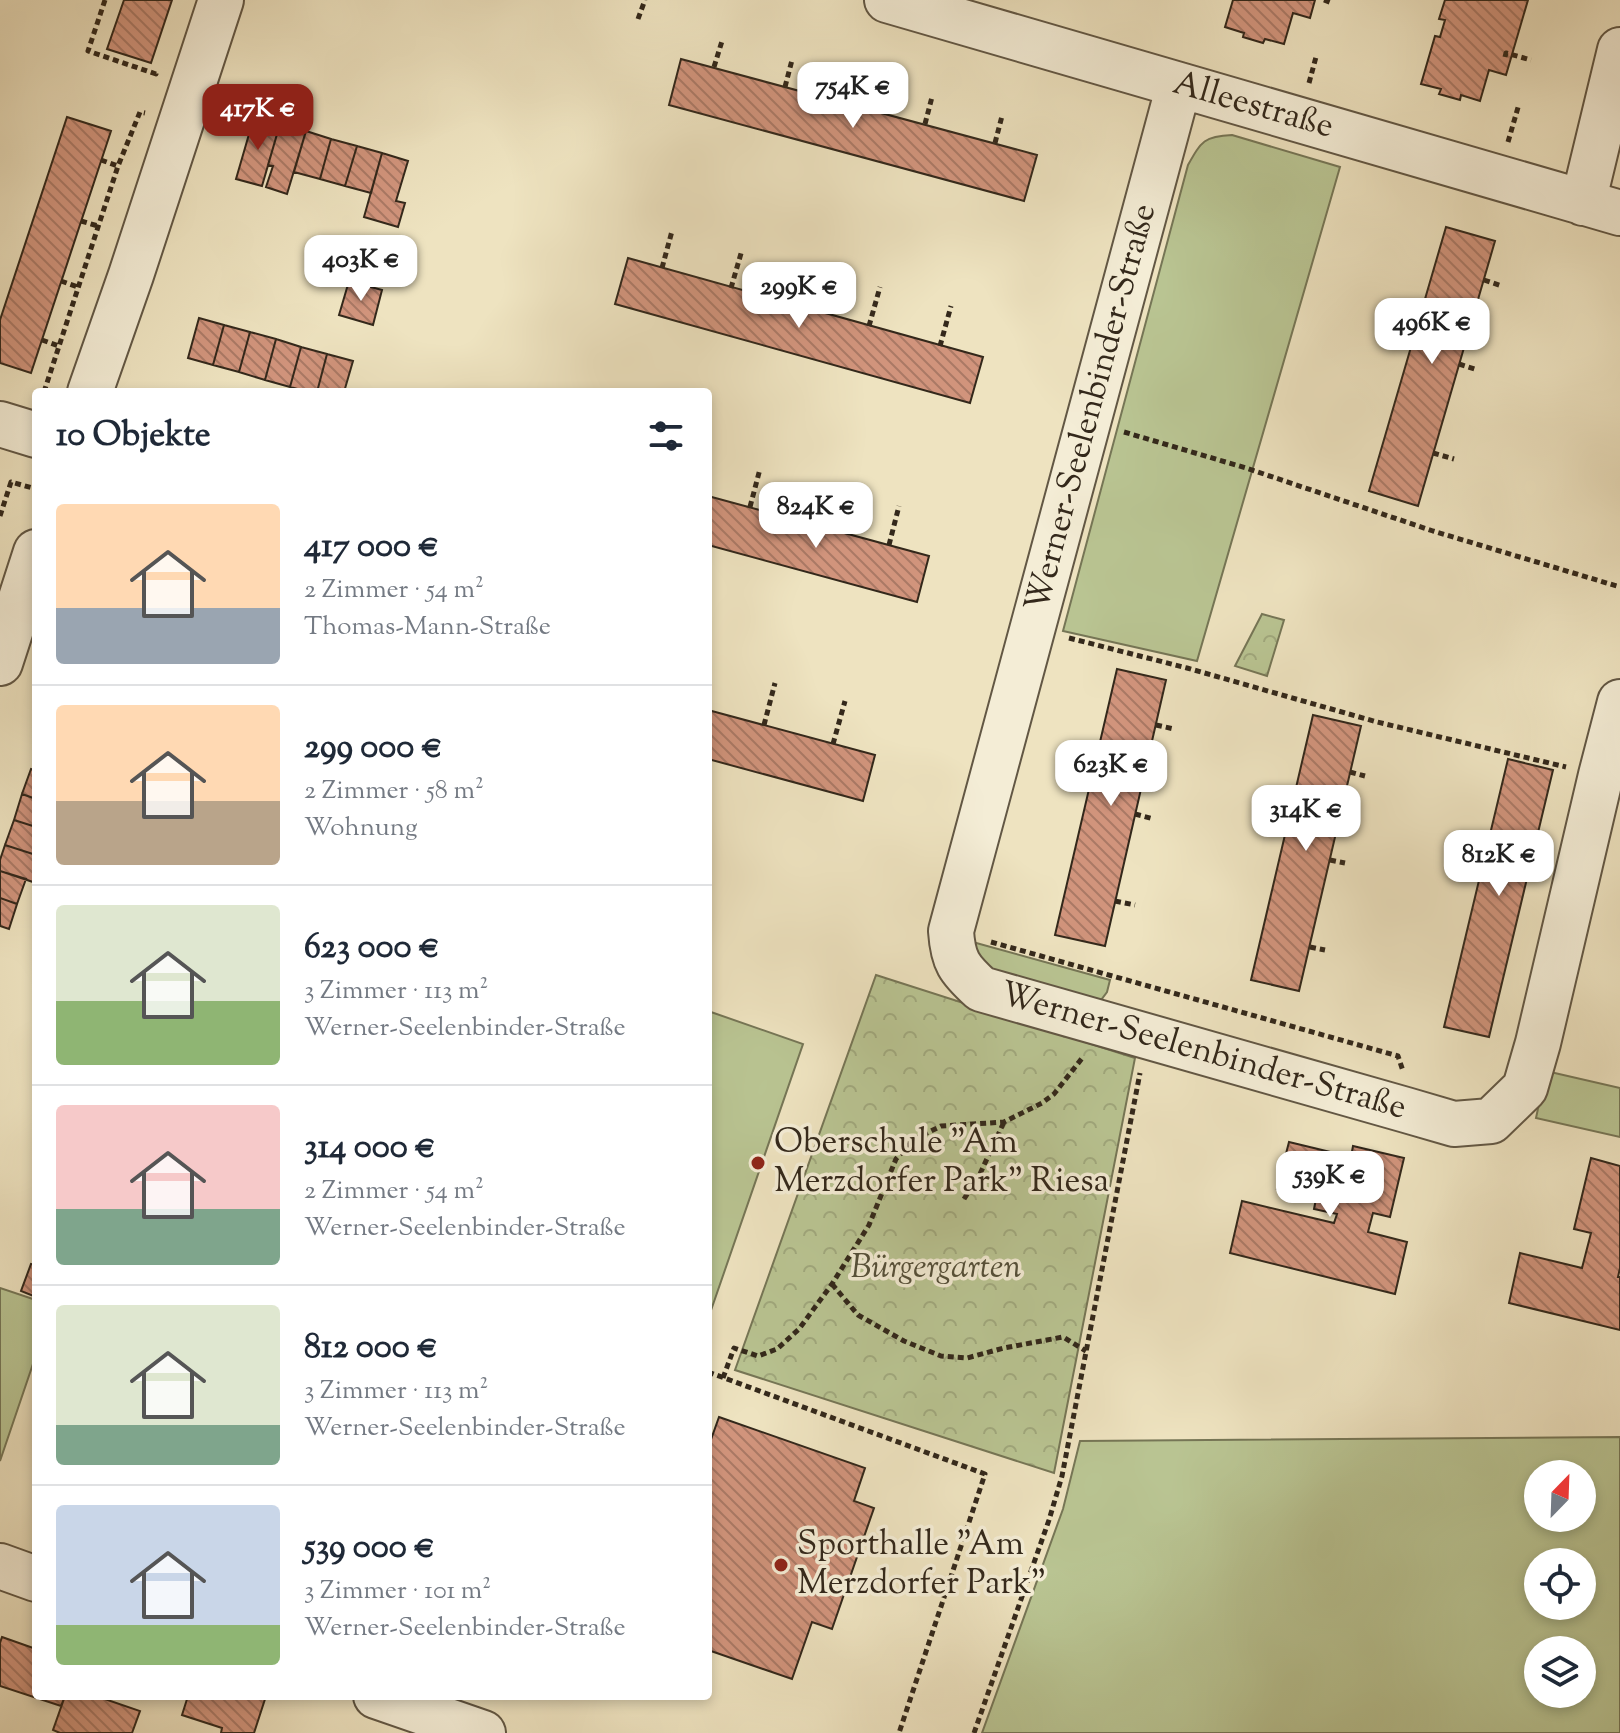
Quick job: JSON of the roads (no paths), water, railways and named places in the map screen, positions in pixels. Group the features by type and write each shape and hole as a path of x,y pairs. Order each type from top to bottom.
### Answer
{"street":[{"path":"91,388 221,0"},
{"name":"Alleestraße","path":"887,0 1602,208"},
{"path":"1602,208 1620,50"},
{"name":"Werner-Seelenbinder-Straße","path":"1179,85 951,931 953,951 963,973 981,989 1454,1124 1491,1121 1525,1088 1620,702"},
{"path":"0,424 32,434"},
{"path":"0,663 32,564"},
{"path":"0,1566 32,1578"},
{"path":"388,1700 483,1733"}],"place":[{"name":"Oberschule \"Am Merzdorfer Park\" Riesa","path":"758,1163"},
{"name":"Sporthalle \"Am Merzdorfer Park\"","path":"781,1565"}],"park label":[{"name":"Bürgergarten","path":"936,1268"}]}
